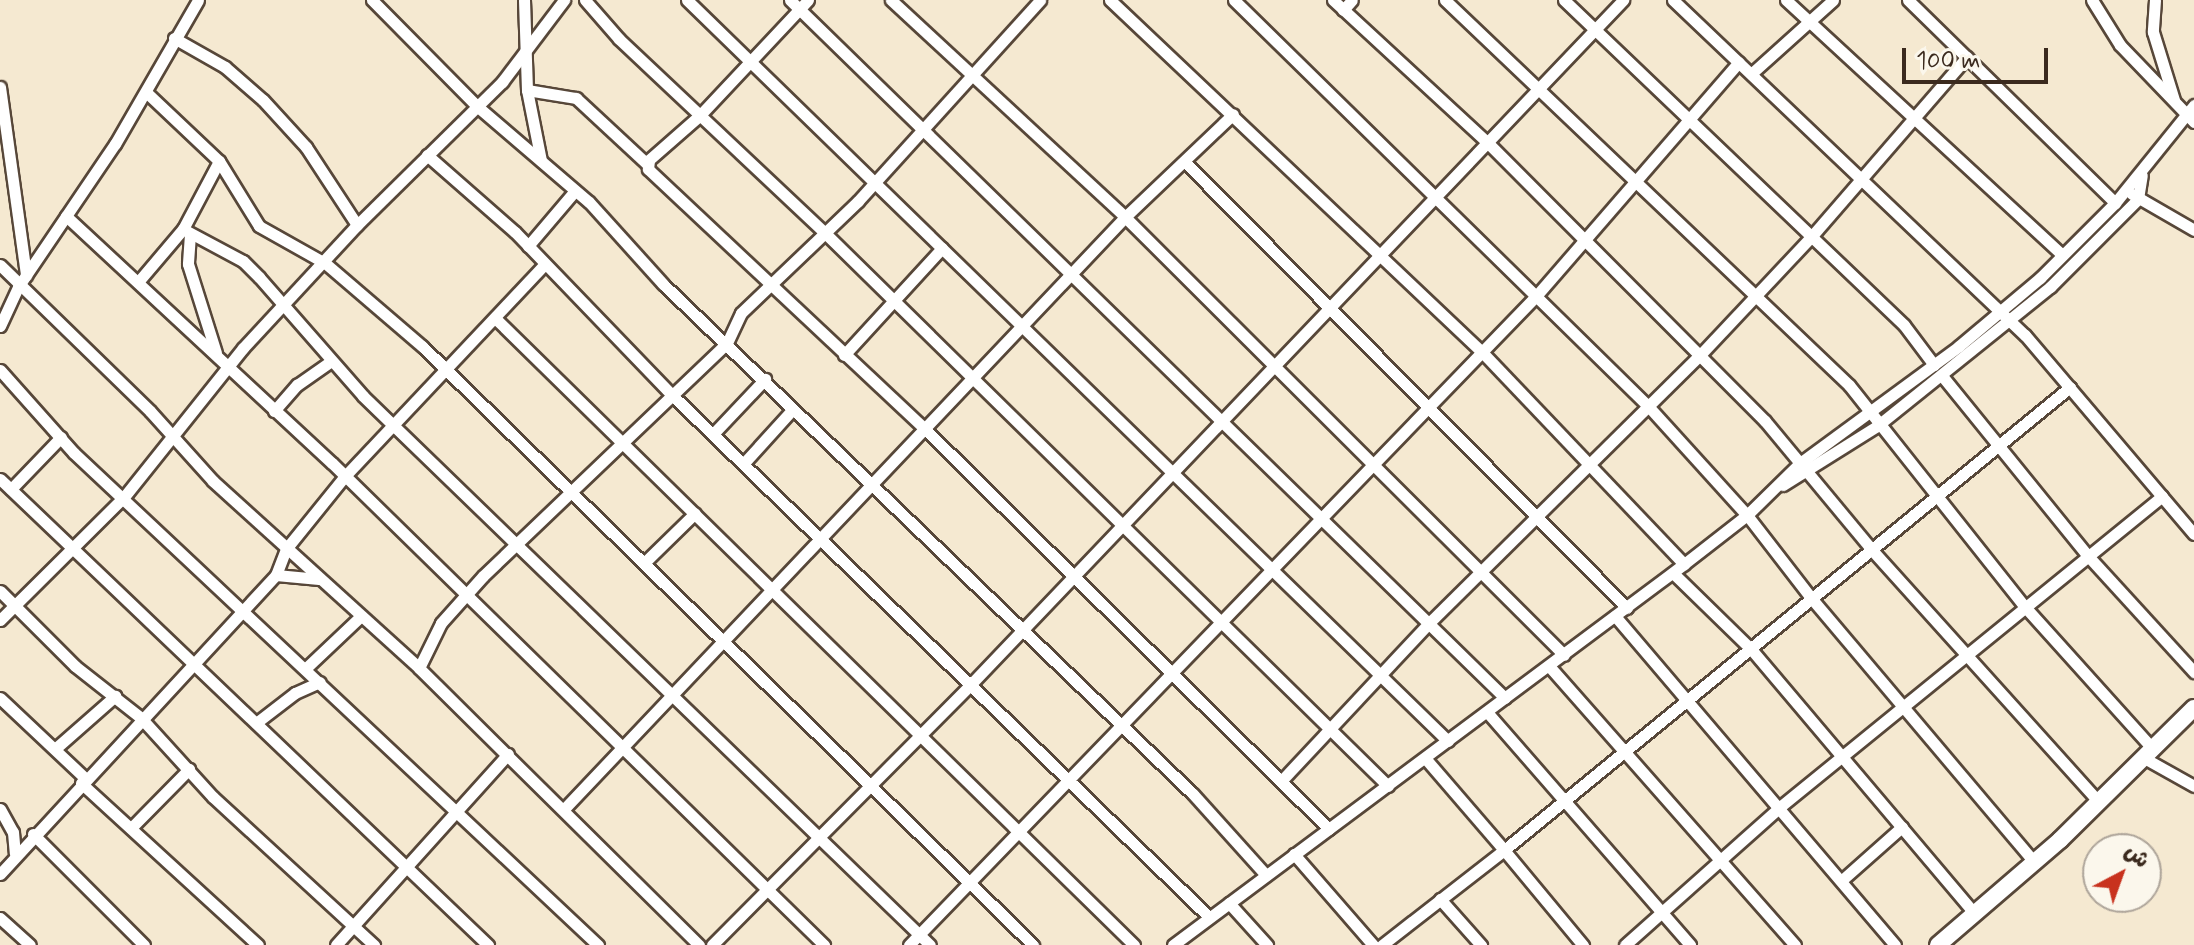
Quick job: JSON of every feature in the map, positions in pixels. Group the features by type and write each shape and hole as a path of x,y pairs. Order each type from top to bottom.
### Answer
{"highway":[{"path":"1938,945 2099,802 2194,708"}],"street":[{"path":"0,326 18,287 146,92 198,0"},
{"path":"372,0 478,107 574,192 765,379 792,410 1227,828 1266,875"},
{"path":"524,0 527,90 541,162"},
{"path":"0,620 124,497 171,434 229,365 357,225 478,107 525,54 564,0"},
{"path":"585,0 699,116 825,233 1331,725 1388,786"},
{"path":"687,0 1171,473 1381,672 1448,741"},
{"path":"790,0 804,4 926,129 1431,621 1505,698"},
{"path":"891,0 971,79 1125,217 1271,366 1483,569 1564,655"},
{"path":"419,668 441,623 467,594 574,493 670,393 727,343 741,313 825,233 873,180 926,129 1040,0"},
{"path":"1110,0 1482,352 1684,564"},
{"path":"1234,0 1648,406 1747,515 1812,599 2034,862"},
{"path":"1333,0 1487,142 1700,355 1800,463 1872,550 2099,802"},
{"path":"1343,10 1352,0"},
{"path":"1445,0 1758,293 1871,411 1877,426 2148,754 2194,786"},
{"path":"1564,0 1904,325 1934,365"},
{"path":"712,945 972,683 1623,0"},
{"path":"1673,0 2001,312 2070,387 2194,534"},
{"path":"1786,0 2062,255"},
{"path":"1752,73 1833,0"},
{"path":"1908,0 2115,203"},
{"path":"2092,0 2120,45 2190,119"},
{"path":"2155,0 2153,32 2175,100"},
{"path":"647,164 699,116 804,4"},
{"path":"174,38 225,67 263,100 306,147 357,225"},
{"path":"1283,779 1431,621 1589,461 1700,355 1811,237 1967,57"},
{"path":"909,945 1537,295 1690,123 1739,62"},
{"path":"0,87 26,275"},
{"path":"527,90 576,98 926,430 1283,779 1329,829"},
{"path":"146,92 219,161 259,226 325,263 447,371 1033,945"},
{"path":"1173,945 1673,573 1747,515 1800,463 2001,312 2142,175 2190,119 2194,105"},
{"path":"564,809 874,487 1125,217 1233,114"},
{"path":"427,155 528,246 543,266 670,393 1070,778 1209,917"},
{"path":"138,282 187,232 219,161"},
{"path":"1184,161 1326,309 1538,513 1627,608"},
{"path":"1778,487 1808,474 1877,426 2010,322 2138,199 2142,175"},
{"path":"2128,190 2138,199 2194,230"},
{"path":"528,246 574,192"},
{"path":"66,216 229,365 625,745 824,945"},
{"path":"187,232 243,261 330,362 930,945"},
{"path":"187,232 188,264 216,354"},
{"path":"844,355 942,248"},
{"path":"0,265 18,287 286,549 419,668 699,945"},
{"path":"0,874 15,853 240,609 276,575 286,549 345,476 543,266"},
{"path":"496,319 625,442 772,592 1021,829 1134,945"},
{"path":"274,411 297,385 330,362"},
{"path":"0,370 61,437 598,945"},
{"path":"1943,377 2089,557 2194,672"},
{"path":"713,434 765,379"},
{"path":"1382,945 1691,699 2070,387"},
{"path":"744,463 792,410"},
{"path":"11,489 61,437"},
{"path":"0,479 488,945"},
{"path":"1625,945 1781,806 2162,496"},
{"path":"644,563 695,513"},
{"path":"1673,573 1751,649 1975,914"},
{"path":"276,575 320,579"},
{"path":"0,591 75,666 141,718 221,805 374,945"},
{"path":"305,669 361,616"},
{"path":"1615,616 1691,699 1895,945"},
{"path":"1549,666 1795,945"},
{"path":"256,723 295,693 320,682"},
{"path":"56,748 115,696"},
{"path":"0,698 56,748 131,828 258,945"},
{"path":"1487,712 1567,799 1690,945"},
{"path":"336,945 408,870 508,754"},
{"path":"1425,758 1583,945"},
{"path":"131,828 189,769"},
{"path":"0,809 13,832 15,853"},
{"path":"1842,880 1902,827"},
{"path":"33,834 144,945"},
{"path":"1294,854 1373,945"},
{"path":"1440,899 1481,945"},
{"path":"1229,903 1267,945"},
{"path":"0,918 30,945"}]}
